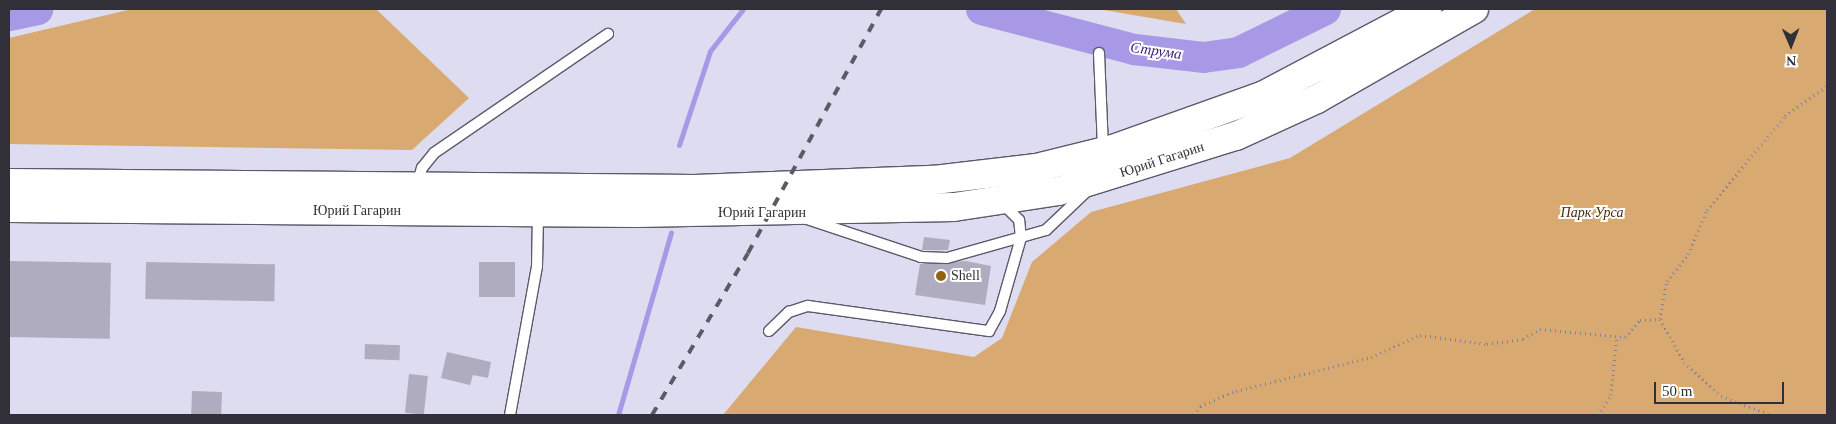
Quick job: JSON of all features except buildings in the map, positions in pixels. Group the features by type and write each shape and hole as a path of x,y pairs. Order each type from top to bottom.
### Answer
{"street":[{"name":"Юрий Гагарин","path":"9,183 417,185 695,190 841,186 1036,168 1103,151 1262,96 1427,9"},
{"name":"Юрий Гагарин","path":"9,208 790,212 954,207 1101,179 1236,136 1308,103 1474,9"}],"lane":[{"path":"417,185 422,168 434,153 608,34"},
{"path":"1099,53 1103,151"},
{"path":"790,212 921,257 947,258 1046,230 1101,179"},
{"path":"769,331 789,312 808,306 989,330 1000,311 1020,238 1019,220 998,200"},
{"path":"510,415 537,267 538,212"}],"path":[{"path":"1771,415 1721,396 1684,362 1660,319 1668,281 1688,254 1707,210 1785,116 1827,86"},
{"path":"1194,415 1200,406 1236,391 1371,357 1420,335 1487,344 1523,339 1540,329 1625,337 1640,320 1660,319"},
{"path":"1598,415 1611,394 1617,335"}],"green space":[{"path":"132,9 376,9 469,98 412,150 9,144 9,38"},
{"path":"1098,9 1176,9 1186,24"},
{"name":"Парк Урса","path":"1535,9 1827,9 1827,415 723,415 796,327 974,357 1002,338 1032,262 1091,212 1290,158"}],"waterway":[{"name":"Струма","path":"9,15 37,9"},
{"path":"679,145 710,51 743,9"},
{"name":"Струма","path":"981,9 1134,49 1203,57 1238,52 1325,9"},
{"path":"618,415 671,233"}],"railway":[{"path":"652,415 748,253 881,9"}],"place":[{"name":"Shell","path":"941,276"}]}
